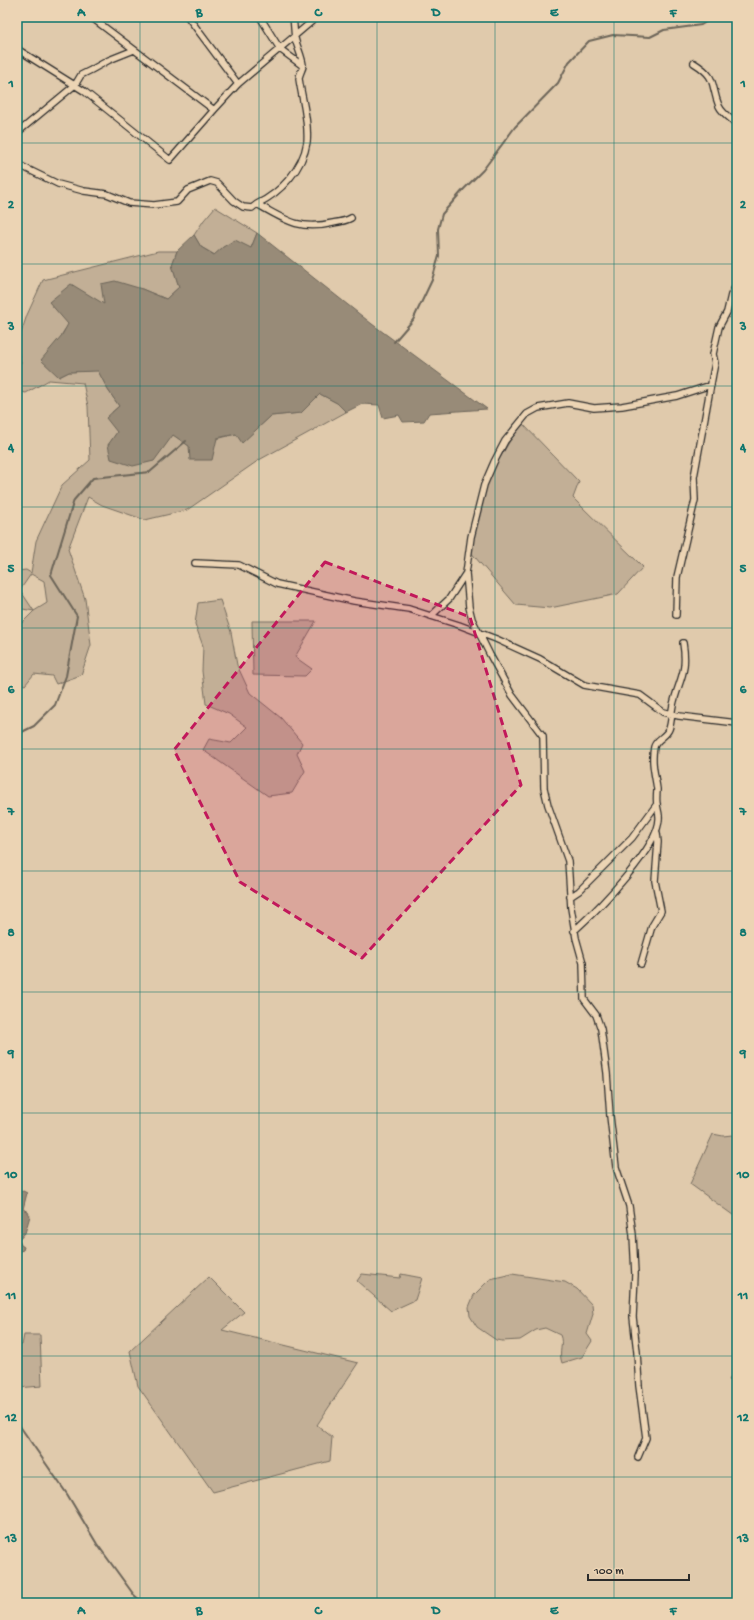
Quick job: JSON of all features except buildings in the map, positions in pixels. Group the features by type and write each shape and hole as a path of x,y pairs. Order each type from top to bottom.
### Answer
{"street":[{"path":"91,17 214,110"},
{"path":"188,17 238,84"},
{"path":"260,17 280,49 303,66"},
{"path":"17,164 58,184 84,191 107,194 129,203 154,205 177,202 188,190 210,181 217,183 234,201 243,207 252,208 275,194 283,186 293,173 302,157 307,142 299,76 303,66 295,37 293,17"},
{"path":"17,49 75,85 170,160 238,84 317,17"},
{"path":"17,133 75,85 81,75 109,60 134,50"},
{"path":"694,64 709,74 713,80 720,108 737,124"},
{"path":"257,204 284,220 302,226 319,227 351,218"},
{"path":"676,615 677,577 695,500 694,477 715,363 713,354 719,326 727,312 731,294 737,284"},
{"path":"638,1457 646,1438 632,1317 635,1274 631,1220 626,1196 616,1167 607,1073 601,1029 596,1015 584,999 582,963 574,931 570,897 568,861 544,788 543,736 512,695 479,632 469,607 466,573 472,532 484,485 494,462 506,441 527,414 538,408 568,403 594,408 622,406 677,396 711,385"},
{"path":"195,563 239,566 276,584 354,601 409,608 479,632 531,655 581,683 640,695 663,712 692,718 737,723"},
{"path":"430,616 449,599 466,573"},
{"path":"641,964 652,926 661,911 655,881 658,842 657,833 660,818 657,804 657,790 653,772 654,748 656,743 669,730 671,714 684,666 685,656 683,643"},
{"path":"570,897 579,891 632,838 657,804"},
{"path":"574,931 594,913 623,880 648,848 657,833"}],"highlighted area":[{"path":"325,562 470,617 521,785 362,958 240,882 174,750"}],"shaded area":[{"path":"215,207 257,233 251,248 223,247 215,255 201,247 194,235"},
{"path":"257,233 372,324 487,409 429,413 424,421 403,422 399,415 383,418 379,405 362,404 346,412 337,403 320,394 301,413 271,416 242,443 236,434 217,438 212,460 190,460 189,446 173,435 154,461 133,466 111,459 108,445 117,432 106,418 119,406 108,390 98,371 69,372 59,377 41,360 62,335 68,324 49,302 71,284 104,304 101,284 115,281 142,289 166,299 179,287 172,265 177,251 194,235 201,247 214,255 223,247 235,240 251,248"},
{"path":"158,251 177,251 172,265 179,287 166,299 142,289 86,313 67,327 62,334 59,377 69,372 98,370 108,390 119,406 112,412 118,432 108,445 172,434 189,446 236,434 242,442 271,416 301,413 320,394 337,403 346,412 259,460 187,510 145,520 102,505 88,497 68,549 85,599 91,645 81,675 56,684 52,676 34,674 25,685 17,682 17,628 34,611 17,608 17,571 26,570 31,573 36,541 62,485 90,460 88,406 83,383 49,380 26,393 17,391 17,365 21,363 17,345 27,315 43,280","holes":["31,574 44,581 47,603 34,611 20,590"]},
{"path":"521,422 579,482 573,498 643,567 618,594 550,608 516,605 469,550 484,485"},
{"path":"220,600 231,632 237,665 250,693 281,718 302,743 297,754 305,771 292,793 268,796 203,750 209,739 231,743 247,727 229,714 206,704 202,671 203,646 195,624 198,603"},
{"path":"252,621 316,621 295,657 312,669 305,676 253,675"},
{"path":"713,1134 723,1136 732,1135 737,1137 737,1218 690,1184"},
{"path":"23,1191 27,1193 23,1209 28,1212 30,1216 25,1233 19,1240 21,1245 24,1247 23,1250 17,1252 17,1195"},
{"path":"362,1274 400,1278 401,1274 422,1278 415,1300 391,1311 357,1281"},
{"path":"512,1274 565,1282 577,1289 592,1305 593,1314 587,1334 592,1341 582,1357 562,1363 560,1335 545,1328 536,1330 520,1340 502,1341 496,1340 477,1327 470,1316 469,1307 474,1295 490,1279"},
{"path":"209,1277 244,1312 222,1330 358,1363 317,1425 332,1437 330,1461 213,1492 138,1386 130,1351"},
{"path":"24,1335 40,1335 42,1386 17,1388 17,1344 22,1345"},
{"path":"737,1367 737,1385 729,1380"}],"waterway":[{"path":"394,342 413,320 432,280 439,256 438,229 442,214 483,170 515,127 558,83 569,62 589,41 613,35 650,37 664,30 701,25 714,17"},
{"path":"17,736 18,734 34,726 55,705 66,676 77,616 51,575 74,500 93,478 150,472 186,441"},
{"path":"17,1127 20,1156 17,1184"},
{"path":"17,1422 67,1494 97,1544 134,1595 143,1603"}]}
